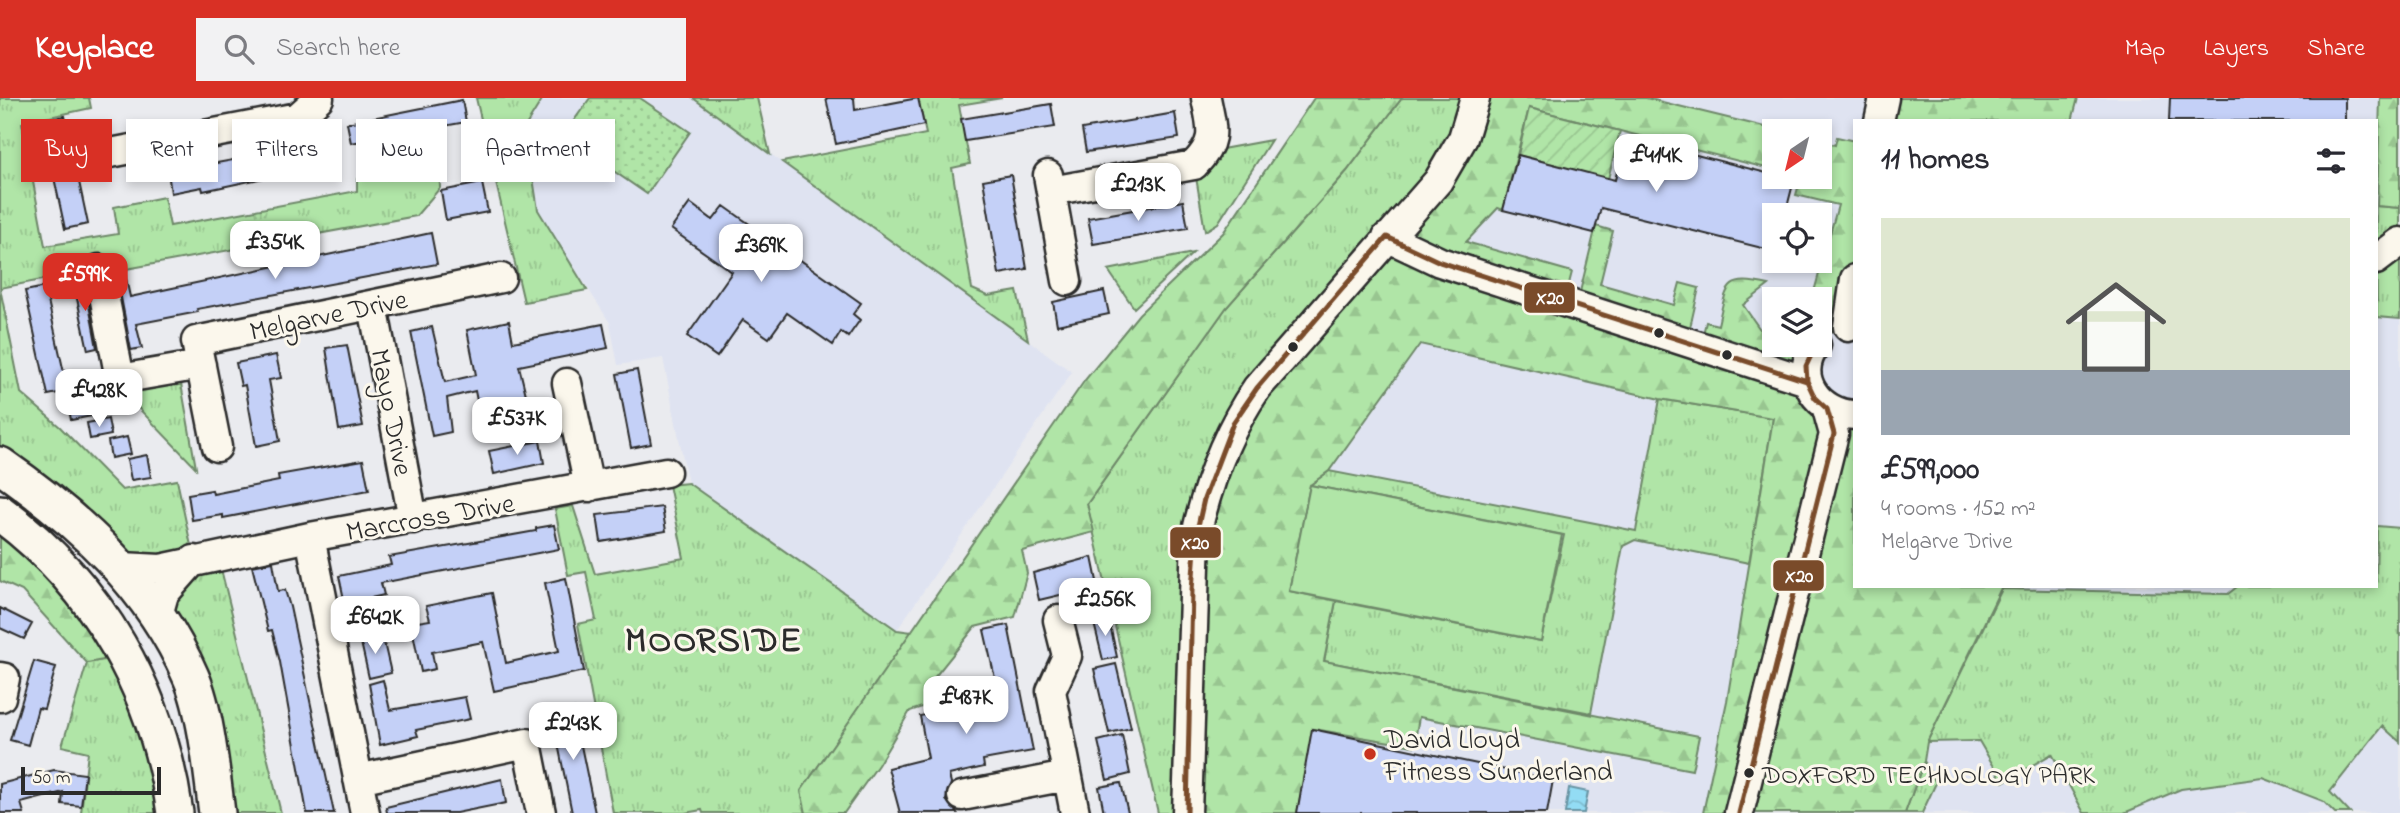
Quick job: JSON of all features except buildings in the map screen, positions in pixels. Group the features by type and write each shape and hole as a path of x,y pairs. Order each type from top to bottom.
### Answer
{"main road":[{"path":"0,465 72,517 122,567 157,619 191,678 205,734 217,813"},
{"path":"0,513 25,531 80,586 125,656 150,707 169,770 175,813"}],"street":[{"path":"112,153 298,117 319,98"},
{"path":"1067,281 1049,183 1194,165 1206,152 1213,134 1206,98"},
{"path":"1187,813 1192,590 1196,535 1204,499 1233,423 1257,388 1438,181 1463,138 1475,98"},
{"path":"1879,119 1884,98"},
{"path":"1387,237 1440,262 1807,381"},
{"path":"2378,258 2400,242"},
{"name":"Melgarve Drive","path":"99,269 120,379 198,353 373,306 501,278"},
{"name":"Mayo Drive","path":"373,306 414,519"},
{"path":"1832,331 1852,327"},
{"path":"198,353 217,447"},
{"path":"1739,813 1830,421 1807,381 1806,366 1810,357"},
{"path":"567,383 589,487"},
{"path":"1830,421 1853,415"},
{"name":"Marcross Drive","path":"122,567 161,569 310,537 666,472"},
{"path":"310,537 365,813"},
{"path":"157,619 164,594 194,560"},
{"path":"1058,620 1067,656 1051,691 1075,813"},
{"path":"358,779 527,743 541,813"},
{"path":"962,796 1068,776"}],"shaded area":[{"path":"543,98 693,98 1072,372 897,630 688,483 663,358 618,365 610,323 538,210 534,182 615,182 615,119 530,119"},
{"path":"1475,98 2400,98 2400,813 1297,813 1336,601 1289,591 1310,485 1329,471"}],"green space":[{"path":"0,98 89,98 91,108 40,119 21,119 21,182 33,182 45,246 118,234 114,207 164,197 170,226 357,191 357,182 440,182 440,188 416,216 110,272 99,269 0,288"},
{"path":"476,98 543,98 530,119 481,119"},
{"path":"590,98 640,98 690,132 647,194 615,172 615,119 575,119"},
{"path":"693,98 757,98 770,154"},
{"path":"918,98 1002,98 959,105 970,164 952,168 972,289 988,296 1017,291 1028,340 782,162 926,134"},
{"path":"1314,98 1402,98 1347,171 1226,308 1087,504 1094,532 1022,551 1027,573 1015,617 975,627 925,689 928,705 910,711 878,765 844,813 806,813 801,791 1085,380 1139,314 1223,233"},
{"path":"1402,98 1475,98 1387,237 1187,813 1158,813 1087,504 1226,308 1347,171"},
{"path":"1475,98 1646,98 1762,126 1762,167 1529,108 1503,210 1498,208 1466,242 1572,272 1564,303 1700,346 1706,322 1718,325 1730,286 1744,281 1769,285 1762,287 1762,290 1743,305 1762,332 1762,357 1813,357 1807,381 1853,414 1853,588 2001,588 1927,742 1924,761 1905,813 1703,813 1727,701 1773,418 1660,399 1420,344 1329,471 1310,485 1289,591 1336,601 1324,661 1699,736 1692,770 1419,717 1414,746 1313,729 1297,813 1187,813 1192,590 1233,423 1387,237"},
{"path":"1884,98 2078,98 2073,119 1879,119"},
{"path":"2380,98 2400,98 2400,208 2378,206"},
{"path":"1529,108 1620,131 1608,179 1518,155"},
{"path":"1837,137 1853,141 1853,328 1832,331 1832,287 1815,287 1819,273 1832,273 1832,227 1838,205 1796,195 1798,189 1832,189 1832,144 1835,145"},
{"path":"1271,140 1218,223 1205,231 1194,165 1206,152"},
{"path":"496,182 534,182 538,210 587,290 524,302"},
{"path":"2378,206 2400,208 2400,319 2378,317"},
{"path":"1596,226 1613,231 1600,284 1674,305 1680,283 1699,288 1689,332 1579,296"},
{"path":"1193,253 1134,308 1108,270"},
{"path":"0,288 21,393 60,427 122,490 177,480 194,560 221,569 281,813 217,813 163,627 0,465"},
{"path":"180,378 196,468 120,389"},
{"path":"1660,399 1773,418 1749,563 1635,540 1623,546 1591,713 1324,661 1336,601 1541,641 1564,535 1310,485 1329,471 1636,531"},
{"path":"688,483 897,630 912,632 801,791 806,813 703,813 702,810 685,813 613,813 578,624 596,620 586,572 568,575 555,509 573,506 595,574 684,558 669,485"},
{"path":"1310,485 1562,535 1541,641 1289,591"},
{"path":"0,513 125,656 87,663 22,591 0,581"},
{"path":"2378,526 2400,528 2400,742 2382,726 2330,792 2350,813 2335,813 2323,801 2263,778 2181,789 2124,813 2084,813 2052,754 2003,782 1979,741 1927,742 2002,589 2228,594 2236,588 2378,588"},
{"path":"125,656 175,813 81,813 88,752 62,746 87,663"},
{"path":"1924,761 1936,783 1922,813 1905,813"}],"water":[{"path":"1569,788 1588,792 1584,813 1565,813"}],"transit line":[{"name":"X20","path":"1187,813 1192,590 1196,535 1204,499 1233,423 1257,388 1387,237 1440,262 1807,381"},
{"name":"X20","path":"1739,813 1834,434 1827,409 1815,398 1807,381 1806,366 1810,357"}],"place":[{"name":"David Lloyd Fitness Sunderland","path":"1370,754"},
{"name":"DOXFORD TECHNOLOGY PARK","path":"1749,773"}],"district":[{"name":"MOORSIDE","path":"714,639"}]}
